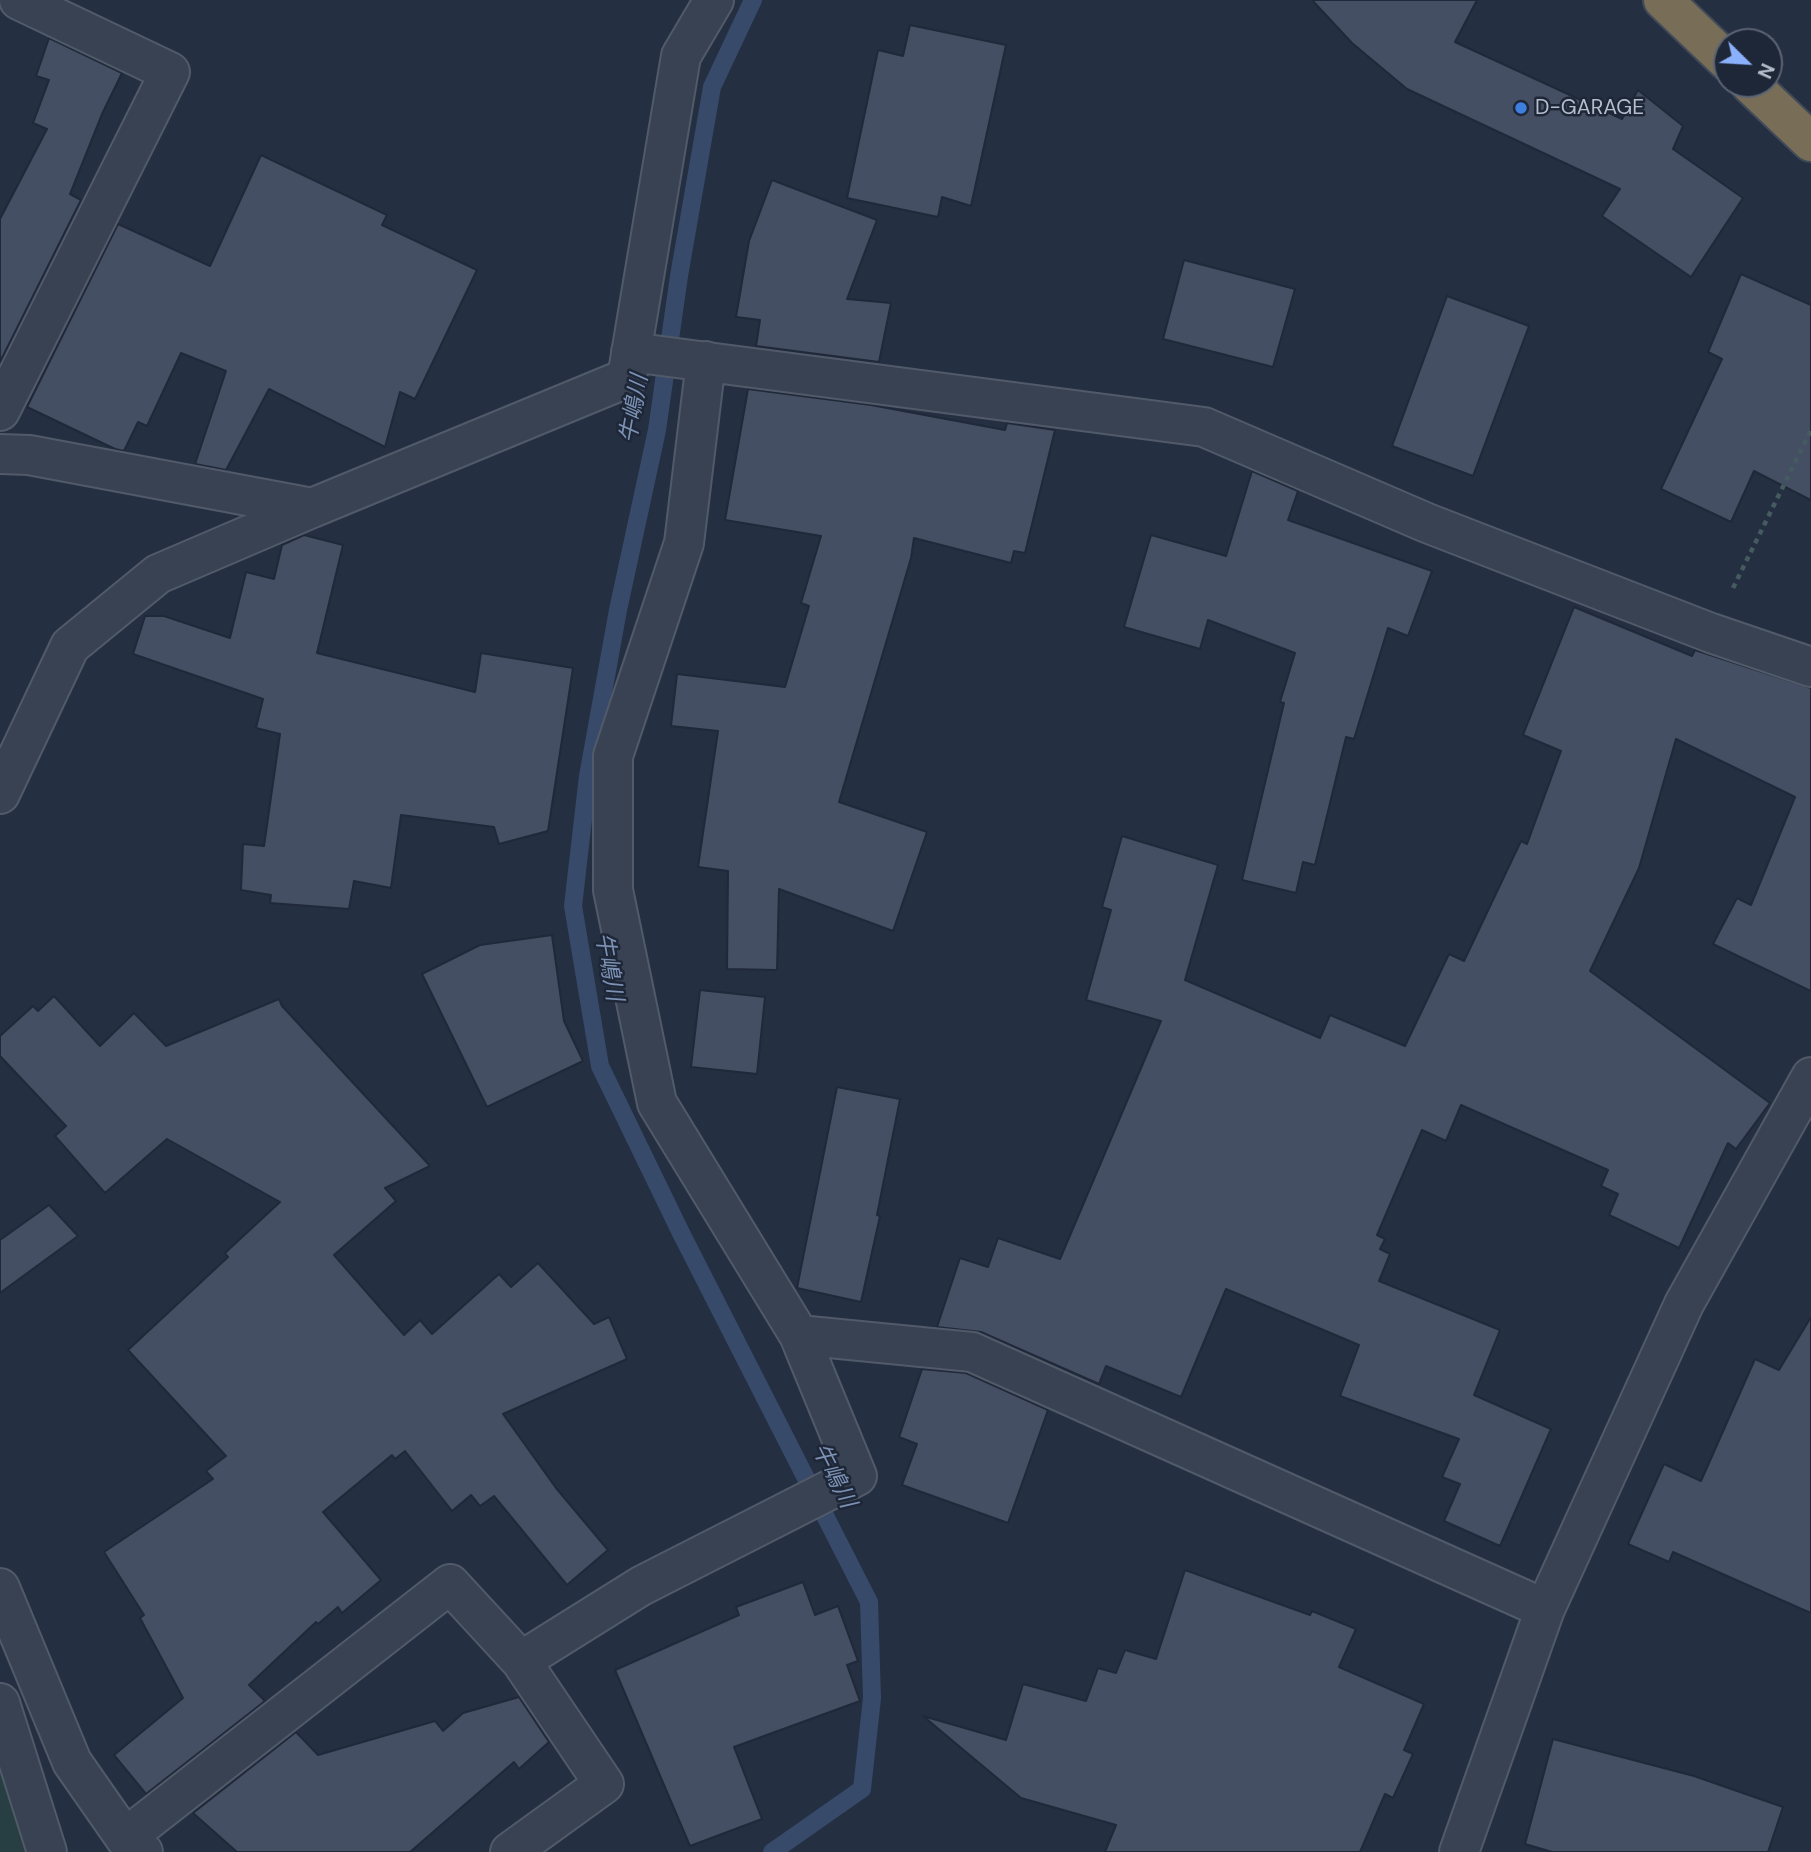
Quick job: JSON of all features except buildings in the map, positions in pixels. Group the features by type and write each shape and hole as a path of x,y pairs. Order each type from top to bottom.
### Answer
{"highway":[{"path":"1663,0 1713,48"},
{"path":"1765,98 1811,142"}],"street":[{"path":"0,411 170,72 19,0"},
{"path":"0,794 71,646 158,574 627,378 681,56 714,0"},
{"path":"631,352 1204,427 1427,523 1711,633 1811,667"},
{"path":"522,1661 641,1586 857,1476 799,1335 657,1103 613,890 613,756 684,542 705,361"},
{"path":"0,454 29,455 312,508"},
{"path":"1459,1852 1545,1609 1684,1304 1811,1077"},
{"path":"799,1335 972,1352 1545,1609"},
{"path":"0,1588 72,1762 134,1845 450,1584 522,1661 604,1784 510,1852"},
{"path":"0,1703 47,1852"}],"path":[{"path":"1711,633 1811,430"}],"green space":[{"path":"0,1759 28,1852 0,1852"}],"waterway":[{"name":"牛嶋川","path":"753,0 712,87 679,276 657,430 618,610 588,776 573,906 600,1066 681,1233 869,1602 872,1698 862,1789 772,1852"}],"place":[{"name":"D-GARAGE","path":"1521,108"}]}
